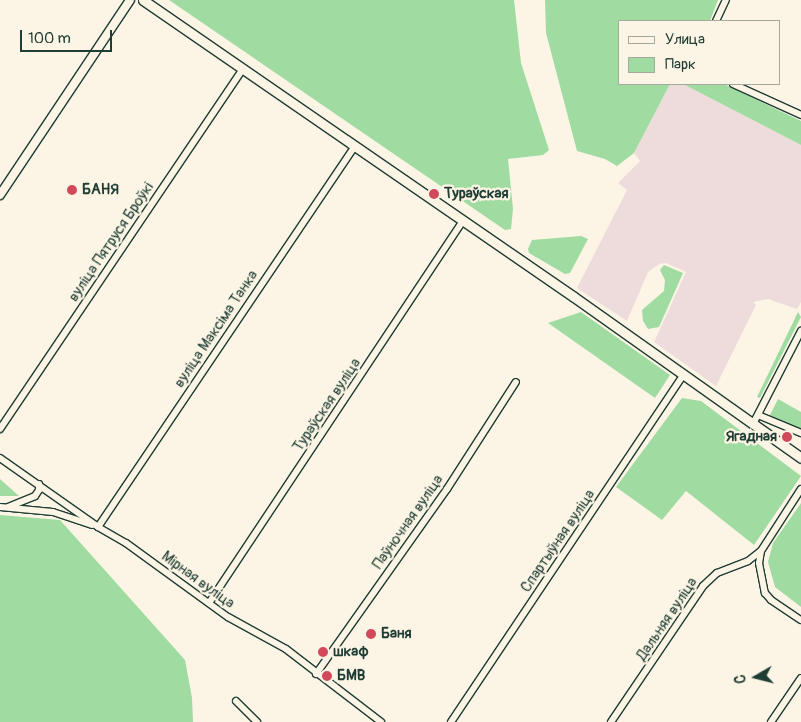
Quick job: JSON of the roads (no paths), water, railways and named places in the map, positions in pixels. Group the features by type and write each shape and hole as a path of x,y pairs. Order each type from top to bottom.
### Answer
{"main road":[{"path":"143,0 463,220 801,458"}],"street":[{"path":"0,195 130,0"},
{"path":"716,20 726,0"},
{"name":"вуліца Пятруся Броўкі","path":"0,429 243,70"},
{"path":"735,85 801,115"},
{"name":"вуліца Максіма Танка","path":"98,527 355,146"},
{"name":"Тураўская вуліца","path":"209,603 463,220"},
{"path":"753,424 801,332"},
{"name":"Спартыўная вуліца","path":"451,722 684,374"},
{"name":"Паўночная вуліца","path":"316,674 448,489 516,382"},
{"path":"758,415 801,433"},
{"name":"Мірная вуліца","path":"0,458 98,527 126,543 238,624 286,649 316,674 382,722"},
{"path":"2,508 35,496 39,490 39,484"},
{"path":"801,489 761,551 759,563 765,593 771,600 801,620"},
{"path":"2,508 53,512 98,527"},
{"name":"Дальняя вуліца","path":"611,722 703,586 717,573 748,561 761,551"},
{"path":"771,722 801,678"},
{"path":"236,701 257,722"}],"place":[{"name":"БАНЯ","path":"72,190"},
{"name":"Тураўская","path":"434,194"},
{"name":"Ягадная","path":"787,437"},
{"name":"Баня","path":"371,634"},
{"name":"шкаф","path":"323,652"},
{"name":"БМВ","path":"327,676"}]}
